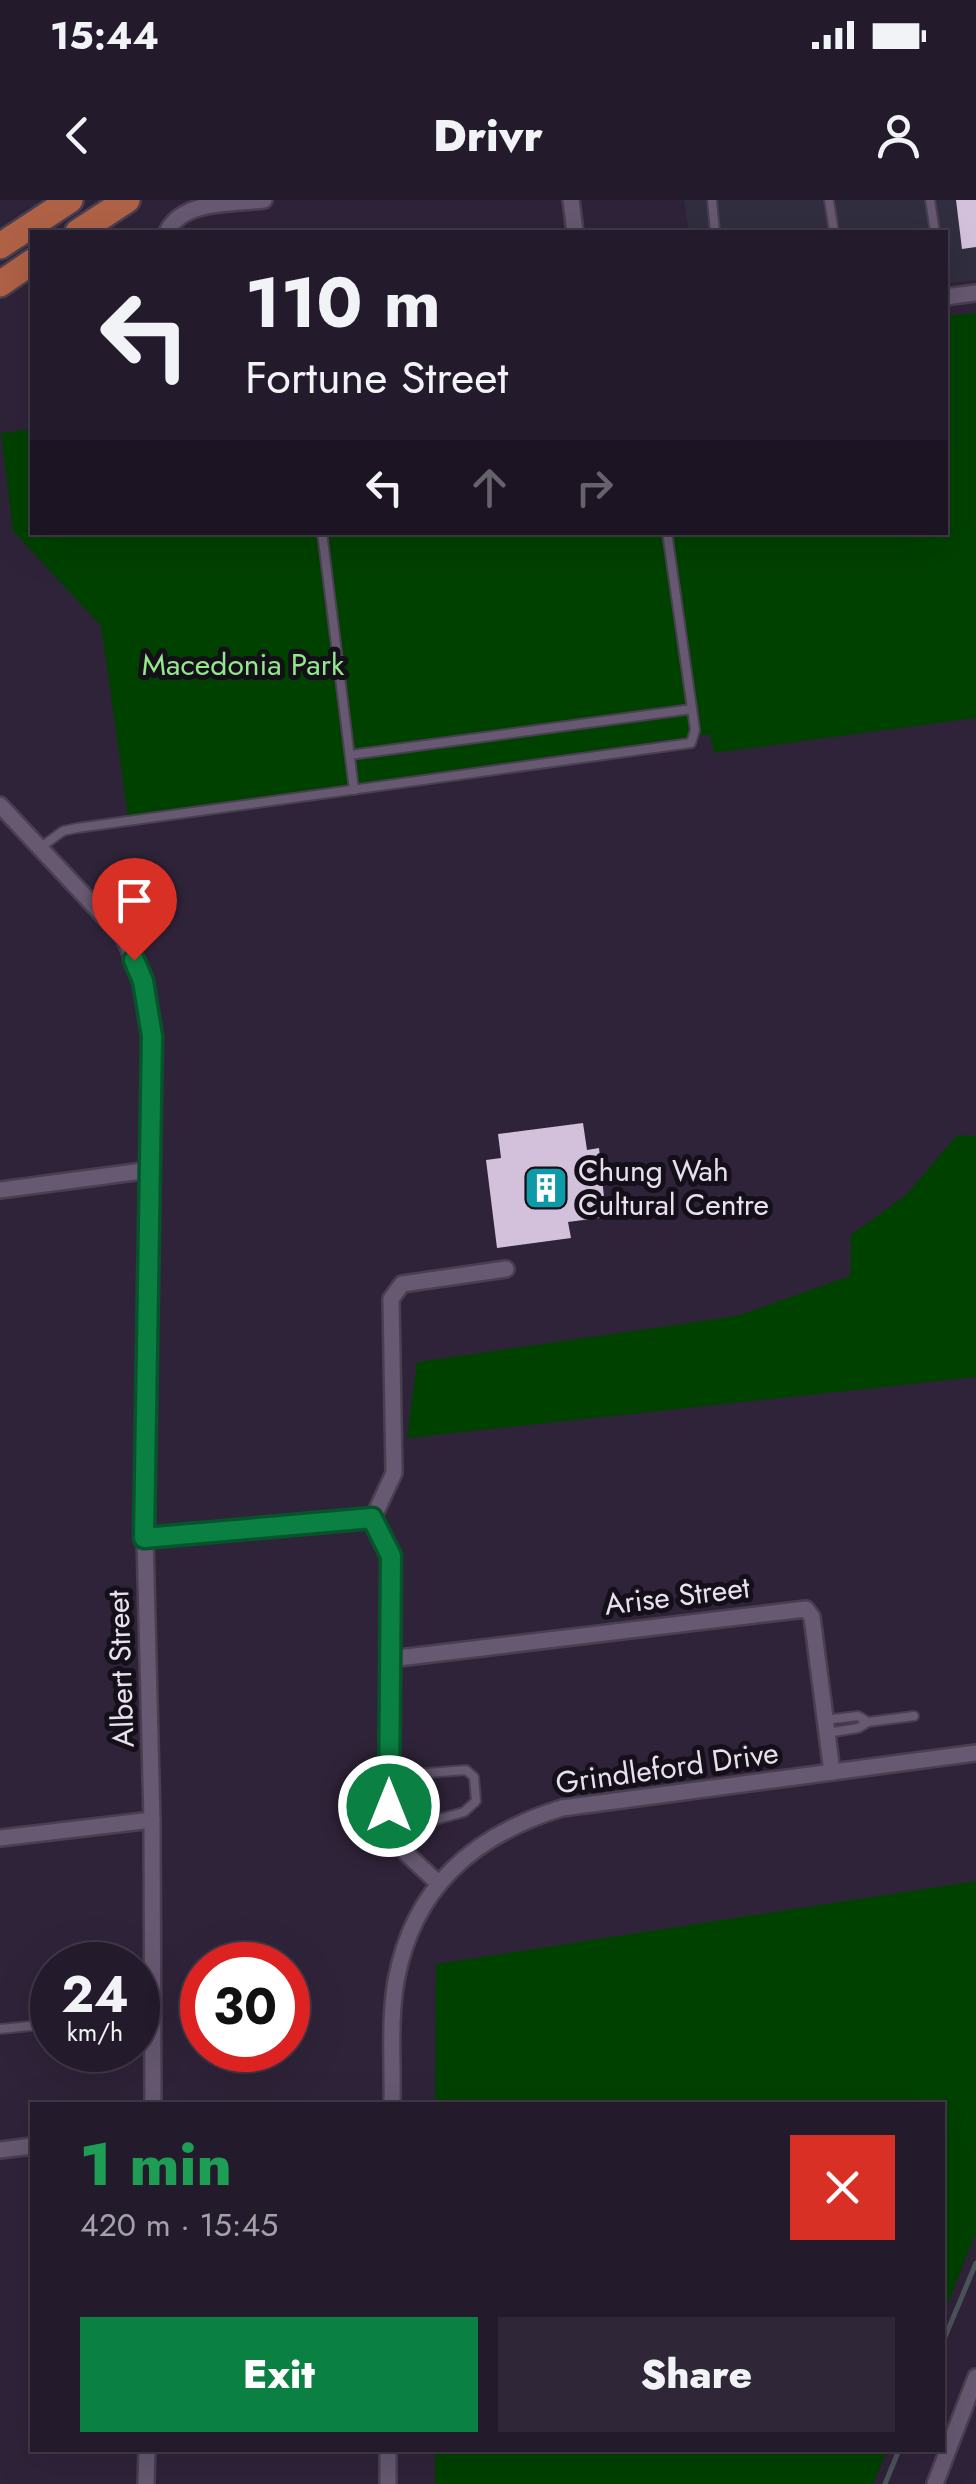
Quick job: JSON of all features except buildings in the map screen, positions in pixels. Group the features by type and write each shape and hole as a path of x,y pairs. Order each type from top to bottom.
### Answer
{"highway":[{"path":"0,246 70,200"},
{"path":"81,230 128,200"},
{"path":"0,284 30,263"}],"street":[{"path":"168,230 184,212 264,200"},
{"path":"572,200 576,230"},
{"path":"948,297 976,293"},
{"name":"Albert Street","path":"0,805 124,938 143,981 152,1036 144,1538 152,1820 148,1942"},
{"path":"0,1190 150,1170"},
{"path":"372,1518 394,1473 391,1298 402,1284 506,1269"},
{"path":"144,1538 372,1518"},
{"path":"372,1518 391,1556 392,1832 408,1856 438,1884"},
{"name":"Arise Street","path":"390,1659 806,1610 812,1617 832,1772"},
{"name":"Grindleford Drive","path":"392,2102 396,1983 418,1912 463,1858 494,1836 562,1808 976,1753"},
{"path":"0,1838 152,1820"},
{"name":"Albert Street","path":"150,2072 153,2102"},
{"path":"0,2150 30,2146"},
{"path":"935,2484 976,2377"},
{"path":"146,2484 148,2452"},
{"path":"388,2452 388,2484"}],"lane":[{"path":"712,200 715,230"},
{"path":"829,200 834,230"},
{"path":"930,200 935,230"},
{"path":"322,535 354,790"},
{"path":"40,848 63,831 77,828 686,745 694,739 692,709 667,535"},
{"path":"350,754 692,709"},
{"path":"826,1727 858,1728 868,1722 914,1716"},
{"path":"390,1776 466,1770 474,1776 476,1800 464,1812 392,1832"},
{"path":"0,2029 30,2026"}],"shaded area":[{"path":"684,200 976,200 976,280 948,284 948,230 689,230"}],"green space":[{"name":"Macedonia Park","path":"976,313 976,718 714,753 710,734 128,816 101,626 13,531 1,433 30,429 30,535 948,535 948,316"},
{"path":"957,1135 976,1136 976,1377 407,1438 417,1362 737,1316 850,1276 851,1235 906,1195"},
{"path":"976,1881 976,2233 945,2310 945,2102 435,2102 436,1964"},
{"path":"435,2452 886,2452 873,2484 435,2484"}],"waterway":[{"path":"945,2337 976,2263"},
{"path":"885,2484 898,2452"}],"place":[{"name":"Chung Wah Cultural Centre","path":"546,1188"}],"route":[{"path":"134,960 143,981 152,1036 144,1538 372,1518 391,1556 389,1806"}]}
